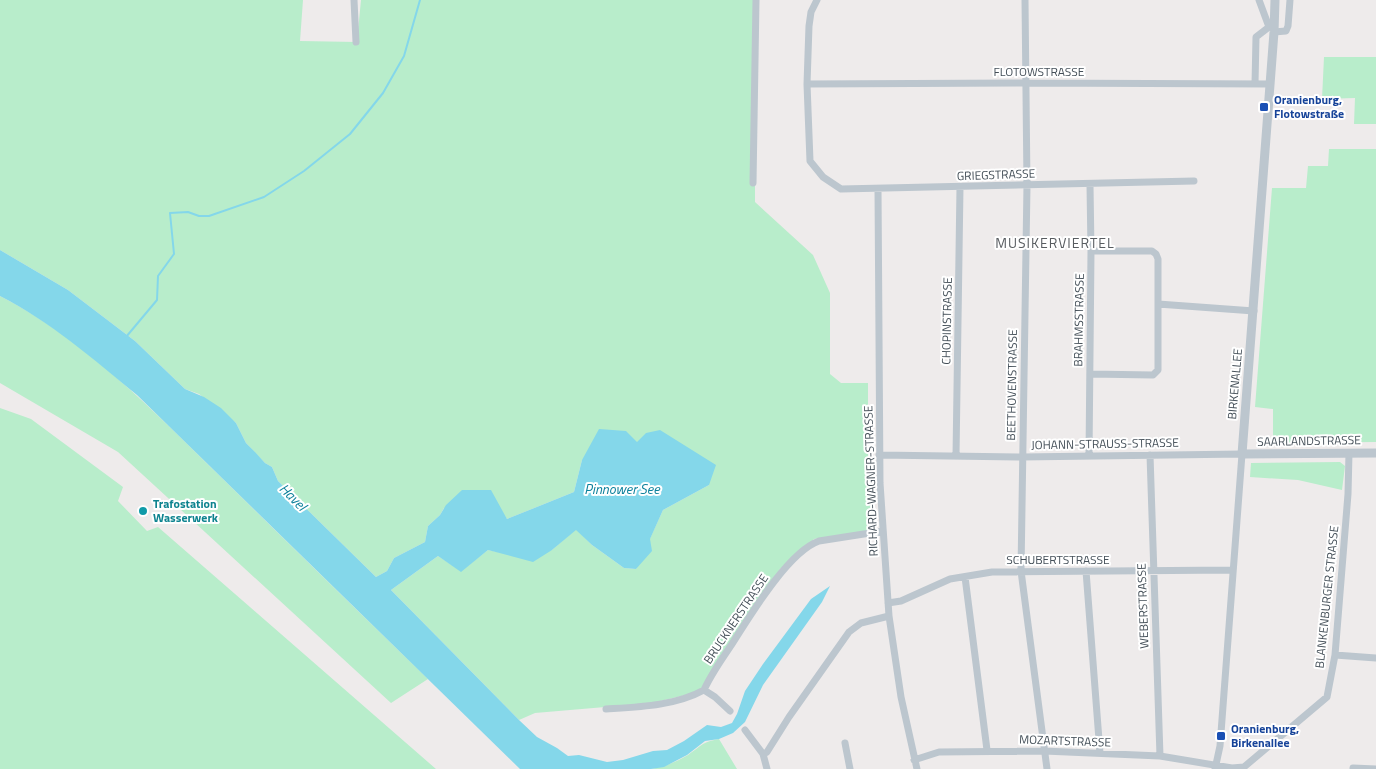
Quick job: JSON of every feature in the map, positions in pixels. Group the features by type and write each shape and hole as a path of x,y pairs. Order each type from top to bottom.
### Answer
{"street":[{"path":"354,0 356,42"},
{"path":"753,183 756,0"},
{"path":"807,84 809,26 811,12 817,0"},
{"name":"BEETHOVENSTRASSE","path":"1025,0 1027,185 1021,571 1047,769"},
{"path":"1259,0 1273,29"},
{"name":"BIRKENALLEE","path":"1216,767 1220,746 1254,312 1275,0"},
{"path":"1255,84 1256,37 1273,29 1286,31 1290,0"},
{"name":"FLOTOWSTRASSE","path":"807,84 1270,84"},
{"name":"GRIEGSTRASSE","path":"807,84 810,161 823,177 841,189 1194,181"},
{"name":"BRAHMSSTRASSE","path":"1089,456 1090,184"},
{"name":"CHOPINSTRASSE","path":"956,456 960,187"},
{"name":"RICHARD-WAGNER-STRASSE","path":"878,189 879,455 888,603 901,697 917,769"},
{"path":"1090,374 1153,375 1158,370 1158,258 1156,254 1152,252 1091,251"},
{"path":"1158,304 1254,312"},
{"name":"SAARLANDSTRASSE","path":"1242,454 1376,452"},
{"name":"BLANKENBURGER STRASSE","path":"1216,767 1232,768 1244,766 1327,697 1335,655 1348,494 1349,453"},
{"name":"WEBERSTRASSE","path":"1150,454 1160,756"},
{"name":"JOHANN-STRAUSS-STRASSE","path":"879,455 1022,457 1242,454"},
{"name":"BRUCKNERSTRASSE","path":"704,690 766,591 797,557 819,541 884,531"},
{"name":"SCHUBERTSTRASSE","path":"888,603 900,601 950,579 992,572 1233,570"},
{"path":"1086,571 1100,752"},
{"path":"965,577 987,750"},
{"path":"763,754 767,752 789,717 849,632 861,623 889,616"},
{"path":"1335,655 1376,658"},
{"path":"606,709 643,707 695,695 704,690 730,711"},
{"path":"745,730 763,754 767,769"},
{"path":"845,743 850,769"},
{"name":"MOZARTSTRASSE","path":"914,760 938,752 987,750 1100,752 1160,756 1216,767"},
{"path":"1354,768 1376,769"}],"green space":[{"path":"0,0 303,0 300,41 357,42 361,0 755,0 755,202 813,255 830,293 830,374 841,383 868,383 868,464 874,530 814,539 780,569 703,687 694,693 652,703 535,713 519,720 391,590 438,556 461,571 488,550 507,554 552,550 576,529 592,545 624,568 636,569 663,510 709,485 637,442 582,460 574,492 507,519 502,512 444,508 440,515 428,526 425,542 394,558 387,571 376,577 278,481 272,467 265,463 246,443 236,423 199,394 185,389 135,341 68,290 0,250"},
{"path":"1324,57 1376,57 1376,124 1354,124 1355,98 1322,99"},
{"path":"1329,149 1376,149 1376,442 1273,443 1273,409 1255,407 1272,188 1306,188 1308,166 1328,166"},
{"path":"0,296 61,334 117,378 170,427 428,679 391,703 118,452 0,383"},
{"path":"0,408 31,419 123,487 118,501 147,531 158,527 436,769 0,769"},
{"path":"1340,462 1345,466 1342,490 1298,480 1250,477 1251,463"},
{"path":"719,739 737,769 651,769 674,762 705,743"}],"water":[{"path":"0,250 68,290 135,341 185,389 204,397 221,408 236,423 246,443 265,463 272,467 278,481 376,577 387,571 394,558 425,542 428,526 462,490 491,490 507,519 574,492 582,460 599,429 626,431 637,442 646,433 660,430 716,465 709,485 663,510 650,539 652,551 636,569 624,568 592,545 576,530 552,550 533,562 488,550 461,572 438,556 391,590 537,737 568,756 579,755 607,762 623,760 653,751 667,750 707,725 721,727 732,723 745,691 763,664 811,599 830,586 822,602 763,685 745,722 733,733 719,739 705,741 687,755 664,767 651,769 520,769 137,395 54,329 0,296"}],"waterway":[{"path":"126,337 157,300 158,276 174,254 170,213 188,212 199,216 209,216 264,197 304,171 350,134 383,93 404,56 420,0"}],"place":[{"name":"Oranienburg, Flotowstraße","path":"1264,107"},
{"name":"Trafostation Wasserwerk","path":"143,511"},
{"name":"Oranienburg, Birkenallee","path":"1221,736"}],"district":[{"name":"MUSIKERVIERTEL","path":"1055,243"}],"water label":[{"name":"Pinnower See","path":"622,489"},
{"name":"Havel","path":"293,497"}]}
